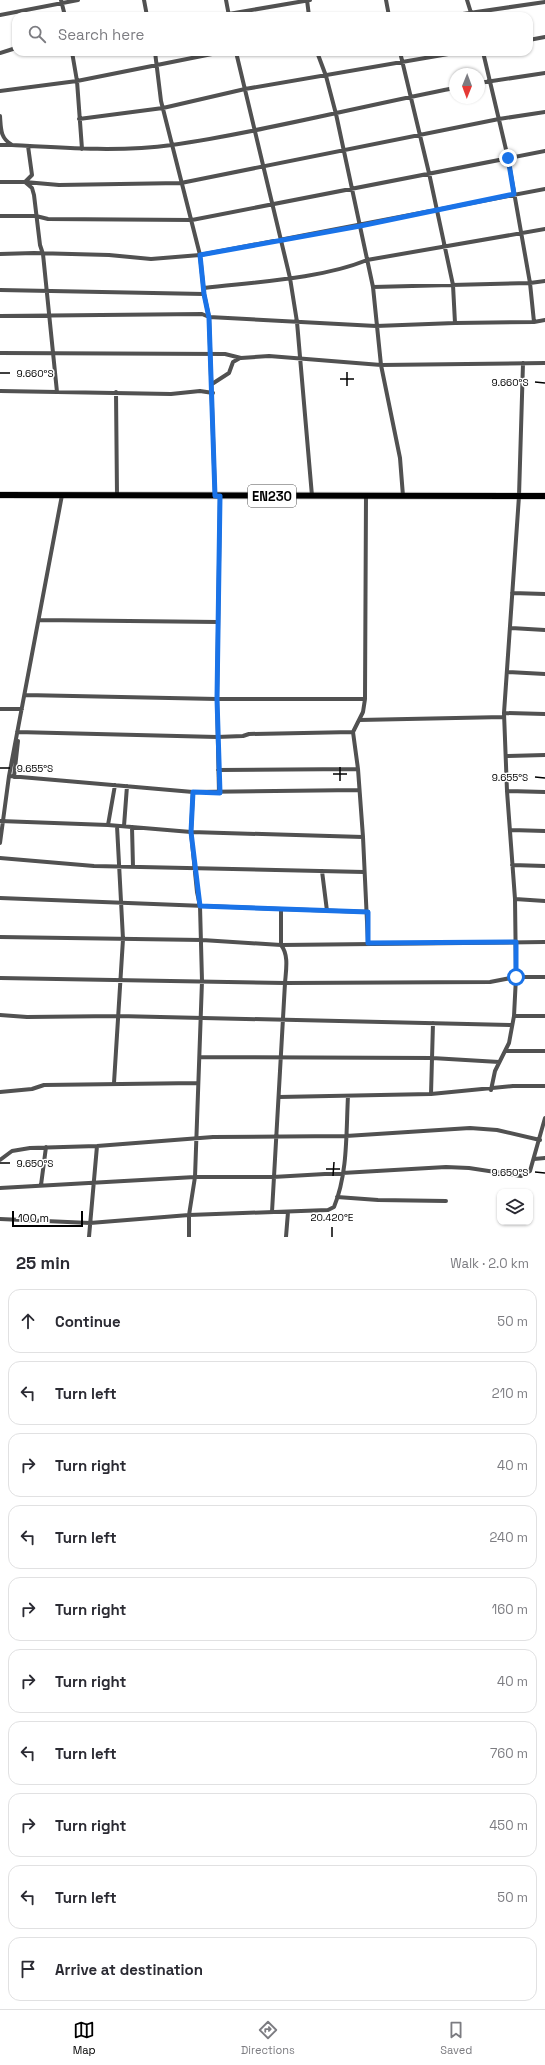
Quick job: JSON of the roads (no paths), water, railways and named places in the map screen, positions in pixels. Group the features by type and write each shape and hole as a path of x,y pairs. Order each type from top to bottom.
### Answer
{"main road":[{"name":"EN230","path":"0,495 545,496"}],"street":[{"path":"14,12 78,0"},
{"path":"144,0 146,12"},
{"path":"226,0 228,12"},
{"path":"245,12 308,0 309,12"},
{"path":"386,0 388,12"},
{"path":"467,0 470,12"},
{"path":"61,2 63,12"},
{"path":"483,12 545,2"},
{"path":"0,15 12,12"},
{"path":"533,39 545,37"},
{"path":"0,53 12,49"},
{"path":"73,56 77,81 82,149"},
{"path":"156,56 163,108 171,145 200,255 204,294 209,318 217,496 217,737 220,793"},
{"path":"0,92 77,81 202,56"},
{"path":"237,56 290,278 297,322 312,496"},
{"path":"318,56 326,76 336,114 350,188 373,287 381,364 400,458 403,496"},
{"path":"402,56 437,209 452,285 455,322"},
{"path":"79,119 163,108 245,89 435,56"},
{"path":"484,56 508,158 520,234 530,283 534,322"},
{"path":"485,82 545,73"},
{"path":"0,145 82,149 171,145 336,114 412,96 449,89"},
{"path":"0,182 25,182 59,185 181,183 499,119 545,112"},
{"path":"0,116 2,135 5,141 12,145"},
{"path":"25,182 32,175 28,146"},
{"path":"0,216 36,216 48,219 192,220 545,151"},
{"path":"25,182 32,188 34,195 40,245 43,254 48,316 54,355 53,367 57,392"},
{"path":"0,254 109,255 151,259 200,255 360,226 514,194 545,190"},
{"path":"204,288 290,278 353,266 367,260 545,229"},
{"path":"373,287 530,283 545,281"},
{"path":"0,290 204,294"},
{"path":"0,316 202,314 209,318 376,326 455,322 534,322 545,320"},
{"path":"0,353 54,355 225,354 241,358 269,356 381,364 545,363"},
{"path":"212,384 229,373 233,362 241,358"},
{"path":"491,1090 499,1062 506,1051 514,1016 516,977 515,899 507,791 504,715 519,496 523,363"},
{"path":"0,391 171,394 200,390 213,393"},
{"path":"116,392 118,495"},
{"path":"14,777 22,709 40,620 62,495"},
{"path":"366,496 365,699 363,712 353,732 358,769 363,837 364,872 368,912 368,943"},
{"path":"512,593 545,594"},
{"path":"40,620 218,622"},
{"path":"511,628 545,630"},
{"path":"508,672 545,674"},
{"path":"25,695 217,699 365,699"},
{"path":"0,708 22,709"},
{"path":"359,720 545,714"},
{"path":"19,732 217,737 243,736 249,734 353,732"},
{"path":"0,843 9,776 19,732"},
{"path":"506,756 545,755"},
{"path":"218,770 358,769"},
{"path":"9,776 193,792 220,793 359,790"},
{"path":"108,825 115,785"},
{"path":"124,826 127,786"},
{"path":"507,791 545,792"},
{"path":"189,1237 189,1215 195,1177 198,1083 201,1057 202,982 200,906 194,868 191,832 193,792"},
{"path":"2,822 108,825 191,832 363,837"},
{"path":"114,1083 118,1016 122,980 123,939 117,826"},
{"path":"132,827 133,867"},
{"path":"511,830 545,831"},
{"path":"0,858 133,867 364,872"},
{"path":"512,865 545,866"},
{"path":"322,871 327,911"},
{"path":"0,898 368,912"},
{"path":"515,899 545,901"},
{"path":"272,1212 273,1176 278,1135 286,957 285,950 281,945 281,909"},
{"path":"0,937 202,940 281,945 545,942"},
{"path":"0,978 285,983 490,982 516,977 545,977"},
{"path":"0,1015 27,1017 118,1016 512,1025"},
{"path":"514,1016 545,1016"},
{"path":"431,1094 433,1023"},
{"path":"506,1051 545,1051"},
{"path":"201,1057 281,1056 432,1058 499,1062"},
{"path":"0,1092 32,1089 44,1085 198,1083"},
{"path":"279,1098 431,1094 491,1090 514,1086 545,1086"},
{"path":"0,1219 90,1223 189,1215 328,1210 334,1207 344,1173 348,1096"},
{"path":"0,1188 195,1177 273,1176 446,1167 469,1168 521,1176 530,1171 545,1119"},
{"path":"0,1160 12,1151 30,1148 97,1146 196,1138 278,1135 346,1136 470,1128 497,1130 540,1140"},
{"path":"89,1237 97,1146"},
{"path":"41,1185 46,1147"},
{"path":"534,1159 545,1158"},
{"path":"337,1197 378,1200 446,1201"},
{"path":"286,1237 288,1212"}]}
